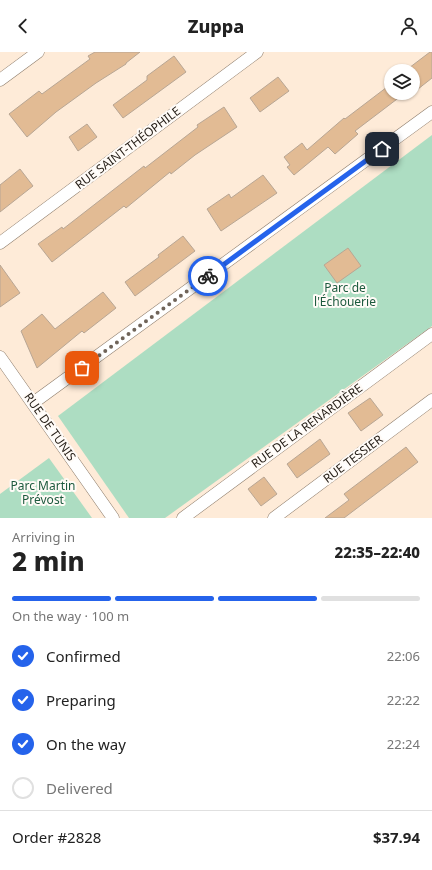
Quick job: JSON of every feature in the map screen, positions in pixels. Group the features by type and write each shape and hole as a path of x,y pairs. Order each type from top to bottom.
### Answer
{"street":[{"path":"0,80 38,52"},
{"name":"RUE SAINT-THÉOPHILE","path":"0,243 257,52"},
{"path":"33,403 432,112"},
{"name":"RUE DE LA RENARDIÈRE","path":"183,518 432,334"},
{"name":"RUE DE TUNIS","path":"0,358 113,518"},
{"name":"RUE TESSIER","path":"274,518 432,400"}],"green space":[{"name":"Parc de l'Échouerie","path":"432,135 432,326 165,518 129,518 58,416"},
{"name":"Parc Martin Prévost","path":"49,458 92,518 0,518 0,494"}],"building":[{"path":"95,52 140,52 126,64 96,83 56,112 27,137 9,114 39,91 42,94 90,59 88,56"},
{"path":"432,52 432,78 420,87 420,64 414,64"},
{"path":"174,56 186,72 123,118 113,105 147,80 147,76"},
{"path":"278,77 289,91 260,112 250,98"},
{"path":"384,89 384,100 396,100 355,131 358,134 335,154 328,147 294,175 287,167 290,165 284,157 302,143 307,150 344,118 345,119"},
{"path":"224,107 237,127 195,155 171,174 170,172 126,208 124,206 52,262 38,244 62,227 63,229 144,166 145,168 198,127 197,125"},
{"path":"87,124 97,137 78,151 69,137"},
{"path":"20,169 33,186 0,212 0,185"},
{"path":"263,175 277,193 221,231 207,209 229,194 231,198"},
{"path":"183,236 195,251 135,296 125,282 159,257 158,255"},
{"path":"348,248 361,266 337,283 324,265"},
{"path":"0,265 20,293 0,307"},
{"path":"103,292 116,308 84,333 82,331 37,368 21,331 42,314 55,329"},
{"path":"370,398 383,415 361,431 348,413"},
{"path":"320,439 330,454 297,478 287,464"},
{"path":"406,447 418,462 344,518 325,518 349,500 344,494"},
{"path":"264,477 277,494 261,506 248,489"}],"way so far":[{"path":"82,368 208,276"}],"route":[{"path":"208,276 382,149"}]}
